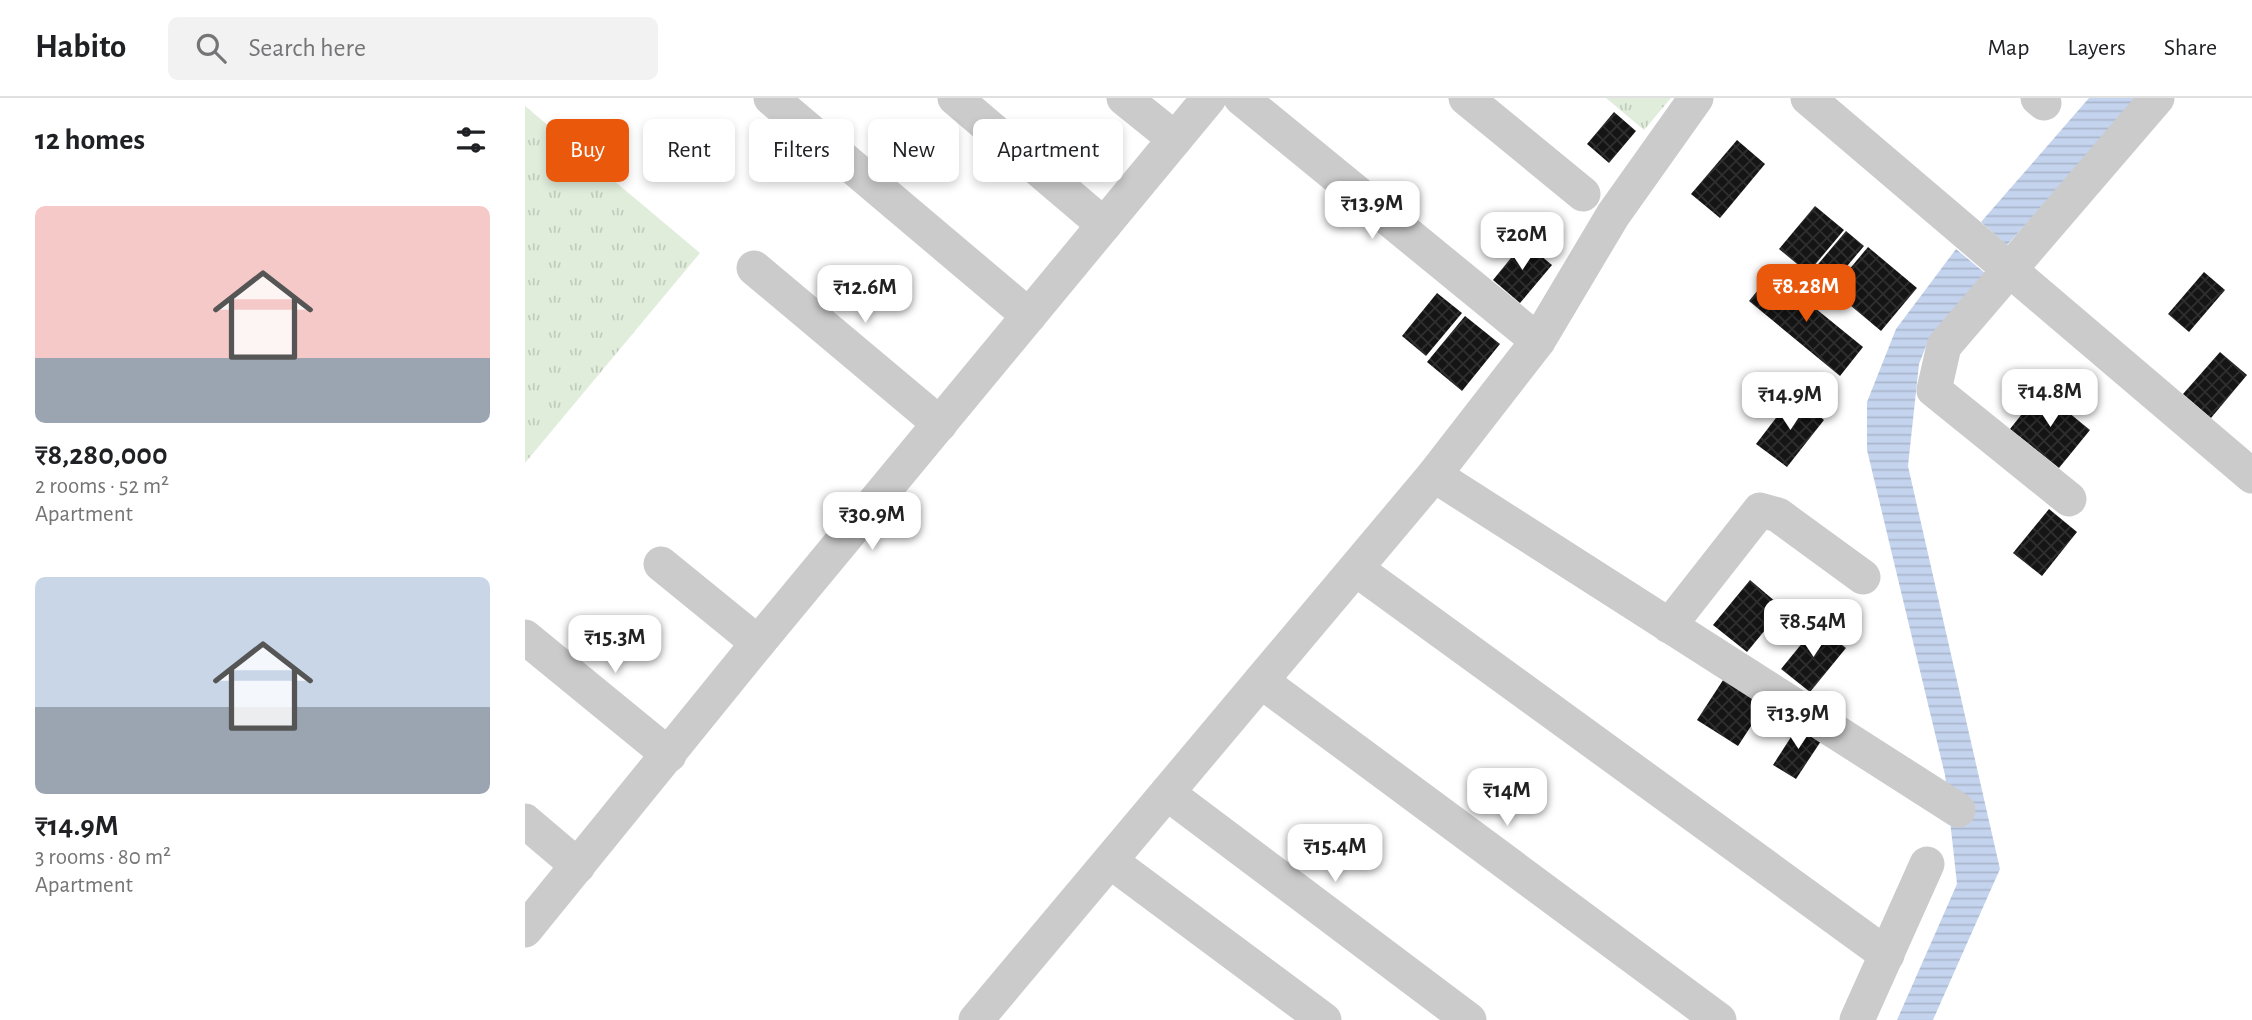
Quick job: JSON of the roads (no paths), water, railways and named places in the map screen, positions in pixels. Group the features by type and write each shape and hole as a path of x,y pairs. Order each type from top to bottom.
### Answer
{"street":[{"path":"771,98 1029,316"},
{"path":"955,98 1104,225"},
{"path":"1124,98 1175,139"},
{"path":"525,930 758,643 1209,98"},
{"path":"1241,98 1538,341"},
{"path":"1466,98 1583,194"},
{"path":"976,1020 1434,475 1538,341 1613,215 1696,98"},
{"path":"1808,98 2252,476"},
{"path":"2069,499 1934,390 1944,346 2157,98"},
{"path":"754,268 940,424"},
{"path":"1434,475 1958,810"},
{"path":"1669,626 1761,510 1778,515 1863,577"},
{"path":"661,564 758,643"},
{"path":"1356,569 1887,955"},
{"path":"525,637 669,755"},
{"path":"1261,681 1719,1020"},
{"path":"1167,793 1469,1020"},
{"path":"525,821 578,866"},
{"path":"1110,861 1324,1020"},
{"path":"1857,1020 1927,864"}],"water":[{"path":"2089,98 2140,98 2007,245 1981,222"},
{"path":"1956,249 1985,273 1928,341 1919,364 1908,466 2000,869 1933,1020 1897,1020 1957,884 1945,775 1867,450 1867,402 1896,329"}]}
